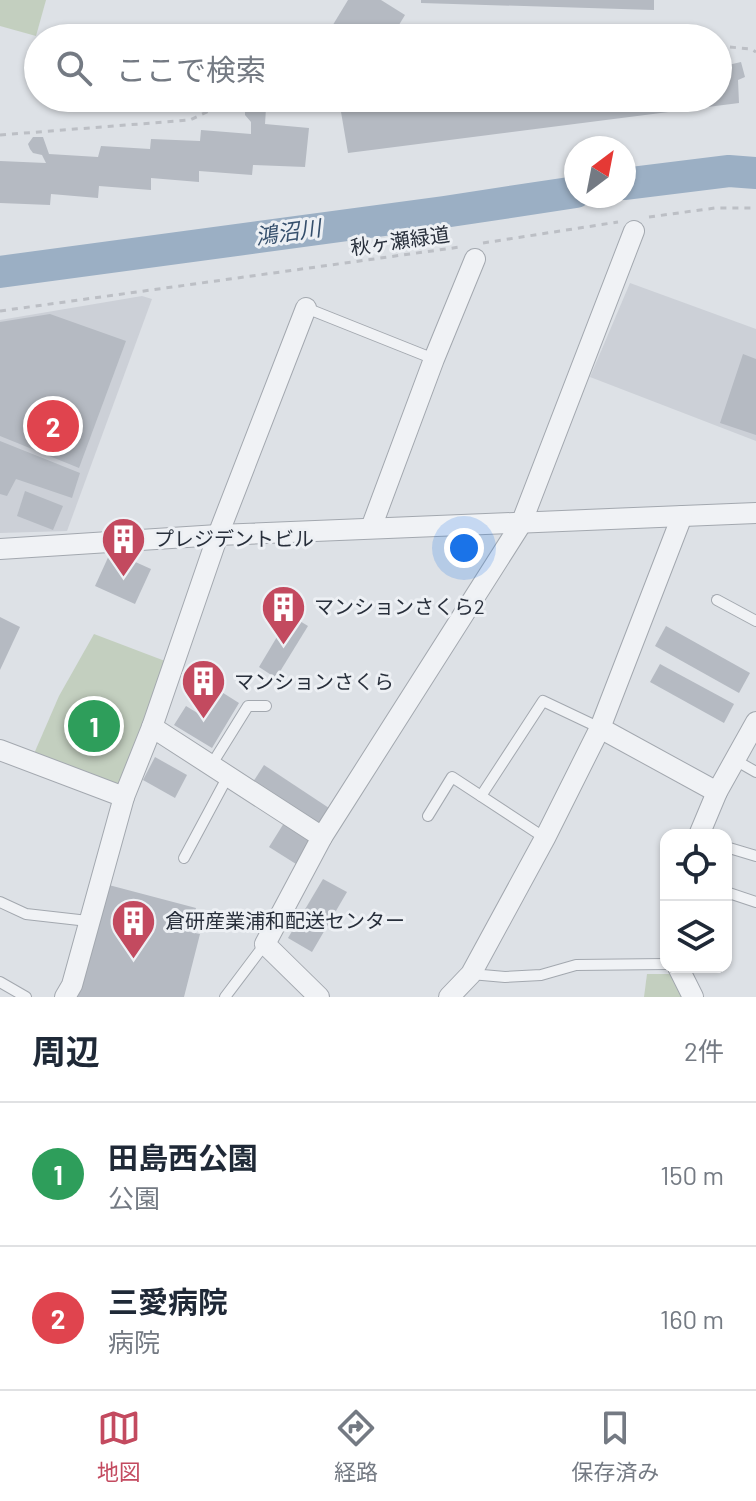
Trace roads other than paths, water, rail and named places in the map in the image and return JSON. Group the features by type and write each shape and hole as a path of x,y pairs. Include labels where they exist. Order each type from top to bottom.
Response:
{"street":[{"path":"319,997 265,944 322,837 521,524 631,224"},
{"path":"371,528 474,249"},
{"path":"65,997 72,985 124,797 152,727 218,535 306,308"},
{"path":"0,549 218,535 756,513"},
{"path":"449,997 471,974 600,728 682,516"},
{"path":"702,829 717,792 756,722"},
{"path":"152,727 322,837"},
{"path":"600,728 717,792"},
{"path":"0,750 124,797"},
{"path":"681,973 693,997"}],"lane":[{"path":"306,308 434,359"},
{"path":"717,600 756,621"},
{"path":"481,796 543,701 600,728"},
{"path":"184,858 248,706 266,706"},
{"path":"735,760 756,772"},
{"path":"428,816 452,777 545,838"},
{"path":"732,849 756,856"},
{"path":"732,894 756,902"},
{"path":"0,902 26,914 88,921"},
{"path":"225,997 265,944"},
{"path":"471,974 529,975 576,965 660,964"},
{"path":"0,982 26,997"}],"waterway":[{"name":"鴻沼川","path":"636,183 729,171 756,173"},
{"name":"鴻沼川","path":"0,272 564,194"}],"place":[{"name":"三愛病院","path":"53,426"},
{"name":"プレジデントビル","path":"123,578"},
{"name":"マンションさくら2","path":"283,646"},
{"name":"マンションさくら","path":"203,721"},
{"name":"田島西公園","path":"94,726"},
{"name":"倉研産業浦和配送センター","path":"134,960"}]}
